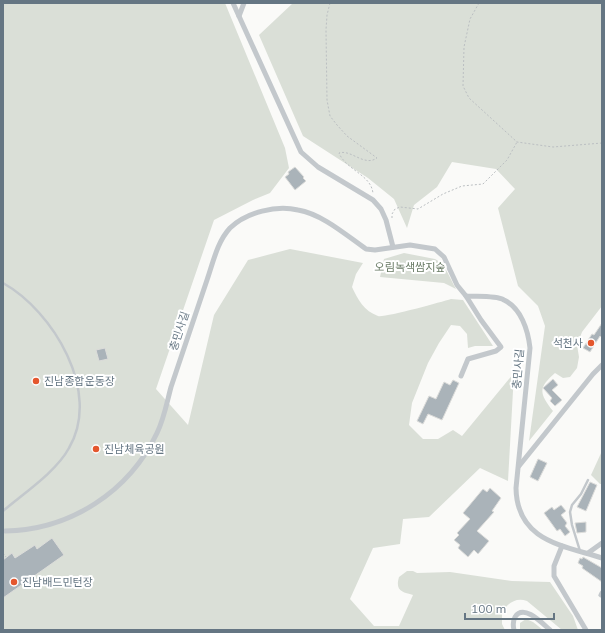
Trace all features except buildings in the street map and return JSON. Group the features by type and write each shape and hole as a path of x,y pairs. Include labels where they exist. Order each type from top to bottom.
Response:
{"street":[{"path":"233,3 301,152 318,167 373,200 381,210 386,220 393,247"},
{"path":"239,16 244,3"},
{"name":"충민사길","path":"4,532 24,531 48,526 73,516 111,494 128,476 144,456 158,432 192,324 220,244 230,228 244,218 262,211 279,208 298,210 316,216 366,249 375,250 410,244 435,249 444,257 457,285 466,296 503,299 516,309 528,336 530,348 518,466 516,496 518,508 527,524 537,533 550,541 602,558"},
{"path":"461,376 468,360 496,351 501,347 481,320 466,296"},
{"path":"518,466 602,365"},
{"path":"588,554 602,543"},
{"path":"562,546 554,566 554,576 586,630"},
{"path":"514,630 513,624 515,618 524,612 530,614 550,630"}],"lane":[{"path":"3,283 34,306 57,336 66,352 71,366 79,393 80,404 78,423 74,437 65,454 56,466 3,511"},
{"path":"580,551 572,525 570,512 572,505 581,494 588,480"}],"path":[{"path":"330,3 327,15 326,30 327,100 330,116 347,136 377,158 374,160 361,159 344,152 339,153 345,162 369,183 373,192 373,200"},
{"path":"479,3 470,19 464,47 464,86 468,98 517,142 553,147 602,143"},
{"path":"392,219 392,214 395,209 400,207 418,209 443,194 462,186 483,184 507,160 517,142"},
{"path":"3,553 6,557"}],"green space":[{"path":"3,3 225,3 285,148 289,168 270,193 214,220 156,389 188,425 214,315 248,260 290,249 363,263 356,274 352,287 365,308 378,316 401,312 451,299 463,300 493,346 475,346 468,348 467,334 460,326 451,325 428,363 412,403 409,425 423,439 438,439 453,430 462,436 514,373 508,481 480,468 429,517 403,519 400,544 373,548 350,599 374,626 399,626 413,595 400,590 398,585 399,577 407,571 417,573 450,572 512,581 550,582 573,616 578,630 562,630 527,601 516,600 507,606 502,612 502,624 505,630 3,630"},
{"path":"293,3 602,3 602,306 582,332 577,345 579,357 577,368 570,377 563,378 555,373 549,378 543,387 542,391 545,400 553,411 529,441 545,326 538,306 518,286 498,208 515,189 496,169 452,162 437,187 414,205 407,228 394,199 368,178 303,136 259,35"},
{"name":"오림녹색쌈지숲","path":"404,253 439,261 445,268 456,289 444,283 380,277 384,259"},
{"path":"602,451 602,484 600,484 591,475"},
{"path":"526,619 533,622 543,630 520,630 520,623"}],"place":[{"name":"석천사","path":"591,343"},
{"name":"진남종합운동장","path":"36,381"},
{"name":"진남체육공원","path":"96,449"},
{"name":"진남배드민턴장","path":"14,582"}]}
